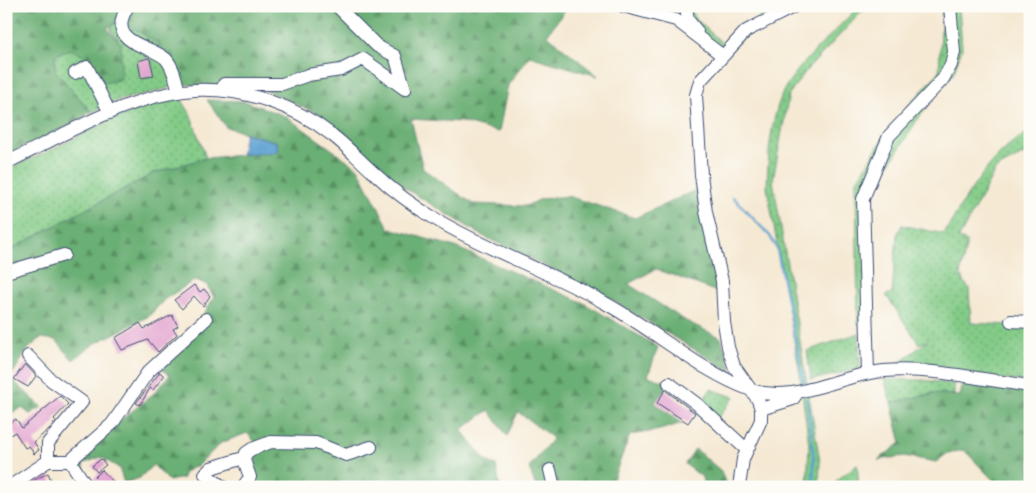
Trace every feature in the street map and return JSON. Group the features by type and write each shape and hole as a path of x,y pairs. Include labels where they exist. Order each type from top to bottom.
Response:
{"street":[{"path":"198,90 205,84 282,84 308,75 340,70 363,59 405,89 395,56 376,46 337,6"},
{"path":"623,6 676,20 724,56"},
{"path":"686,6 688,20 710,46"},
{"path":"739,487 742,459 761,420 762,409 734,366 728,348 724,322 722,281 706,212 701,175 696,95 700,81 746,32 795,6"},
{"path":"868,373 862,200 889,136 943,79 951,65 954,52 950,6"},
{"path":"125,8 121,23 124,34 136,46 165,58 175,74 178,92"},
{"path":"75,73 87,67 110,113"},
{"path":"6,163 137,102 178,92 198,90 241,93 293,109 333,136 393,189 438,220 567,282 608,304 718,373 751,390 778,393 798,392 868,373 908,370 1030,386"},
{"path":"6,272 64,255"},
{"path":"9,487 48,461 70,462 112,424 148,372 206,319"},
{"path":"1011,321 1030,322"},
{"path":"28,356 51,380 82,402 48,443 48,461"},
{"path":"669,383 697,404 747,450"},
{"path":"762,409 793,399 798,392"},
{"path":"243,487 250,477 244,460 246,453 271,442 316,443 346,455 372,447"},
{"path":"223,487 205,474 211,468 240,459 244,460"},
{"path":"70,462 87,487"},
{"path":"550,470 554,487"}],"green space":[{"path":"6,6 568,6 547,35 598,76 529,56 508,85 499,132 461,122 411,119 423,169 473,204 526,206 541,199 568,196 635,218 696,190 717,260 720,293 656,269 628,284 686,321 721,338 732,372 597,291 483,236 400,185 323,116 263,89 176,84 159,44 120,20 107,28 121,44 121,79 105,83 88,59 72,49 55,55 55,70 91,112 50,136 6,154"},
{"path":"678,6 690,6 696,19 722,43 760,18 757,6 765,6 769,20 722,54 681,24"},
{"path":"859,6 867,6 806,71 789,94 773,180 820,462 819,487 807,487 809,445 799,369 767,187 769,151 775,115 788,83 806,60"},
{"path":"942,6 959,6 962,48 953,74 919,117 868,199 872,338 858,323 856,182 891,125 939,72"},
{"path":"120,20 160,45 176,84 166,89 116,101 92,112 54,70 55,55 72,49 85,57 105,83 121,44 110,28"},
{"path":"180,97 190,113 206,158 154,173 6,252 6,169 49,151 135,110"},
{"path":"207,100 244,101 285,116 358,168 389,228 455,247 582,302 658,347 648,376 669,383 655,403 682,423 660,430 630,435 610,487 536,487 529,468 553,438 518,412 507,436 489,410 461,430 486,461 496,465 500,487 240,487 251,474 258,445 247,433 221,443 198,465 184,472 183,478 169,481 153,465 140,478 124,483 119,468 101,457 83,464 86,474 83,478 73,464 108,431 153,394 170,375 156,365 192,334 214,297 206,284 195,280 165,299 149,316 94,344 73,360 56,340 41,338 28,349 10,378 42,407 30,414 22,408 6,415 6,252 154,173 206,158 278,152 277,142 226,127"},
{"path":"1030,131 1030,151 996,169 959,238 967,242 960,275 969,289 971,323 1030,326 1030,383 897,364 928,341 919,344 886,295 892,293 897,235 902,225 944,234 971,190 990,164 1015,141"},
{"path":"859,333 860,369 811,380 807,351"},
{"path":"884,379 924,380 954,384 954,395 933,393 891,403"},
{"path":"963,382 1030,388 1030,487 1000,487 964,450 948,453 936,462 904,456 878,460 901,443 891,403 934,393 960,396"},
{"path":"711,389 734,397 716,421 702,401"},
{"path":"695,449 721,471 727,487 704,487 702,477 685,464"},
{"path":"857,464 859,487 841,487 835,482"}],"water":[{"path":"245,133 277,142 278,152 241,154"}],"building":[{"path":"150,59 154,76 141,78 138,61"},
{"path":"194,285 200,292 204,289 210,296 203,306 194,296 182,309 174,300"},
{"path":"172,315 178,326 173,329 177,334 158,352 148,340 122,350 115,338 140,323 144,329"},
{"path":"25,364 36,376 28,387 14,379"},
{"path":"160,372 164,376 153,390 150,388 140,405 136,403"},
{"path":"665,390 695,413 688,423 657,403"},
{"path":"60,396 68,404 54,419 56,421 48,430 34,442 39,450 34,454 29,446 25,448 15,432 6,438 6,426 16,419 22,428"},
{"path":"101,459 106,465 97,472 92,466"},
{"path":"102,470 118,487 96,487 92,480"},
{"path":"48,473 54,487 24,487 38,478"}],"waterway":[{"path":"733,197 770,236 777,249 804,383"},
{"path":"807,399 814,460 813,487"}]}
